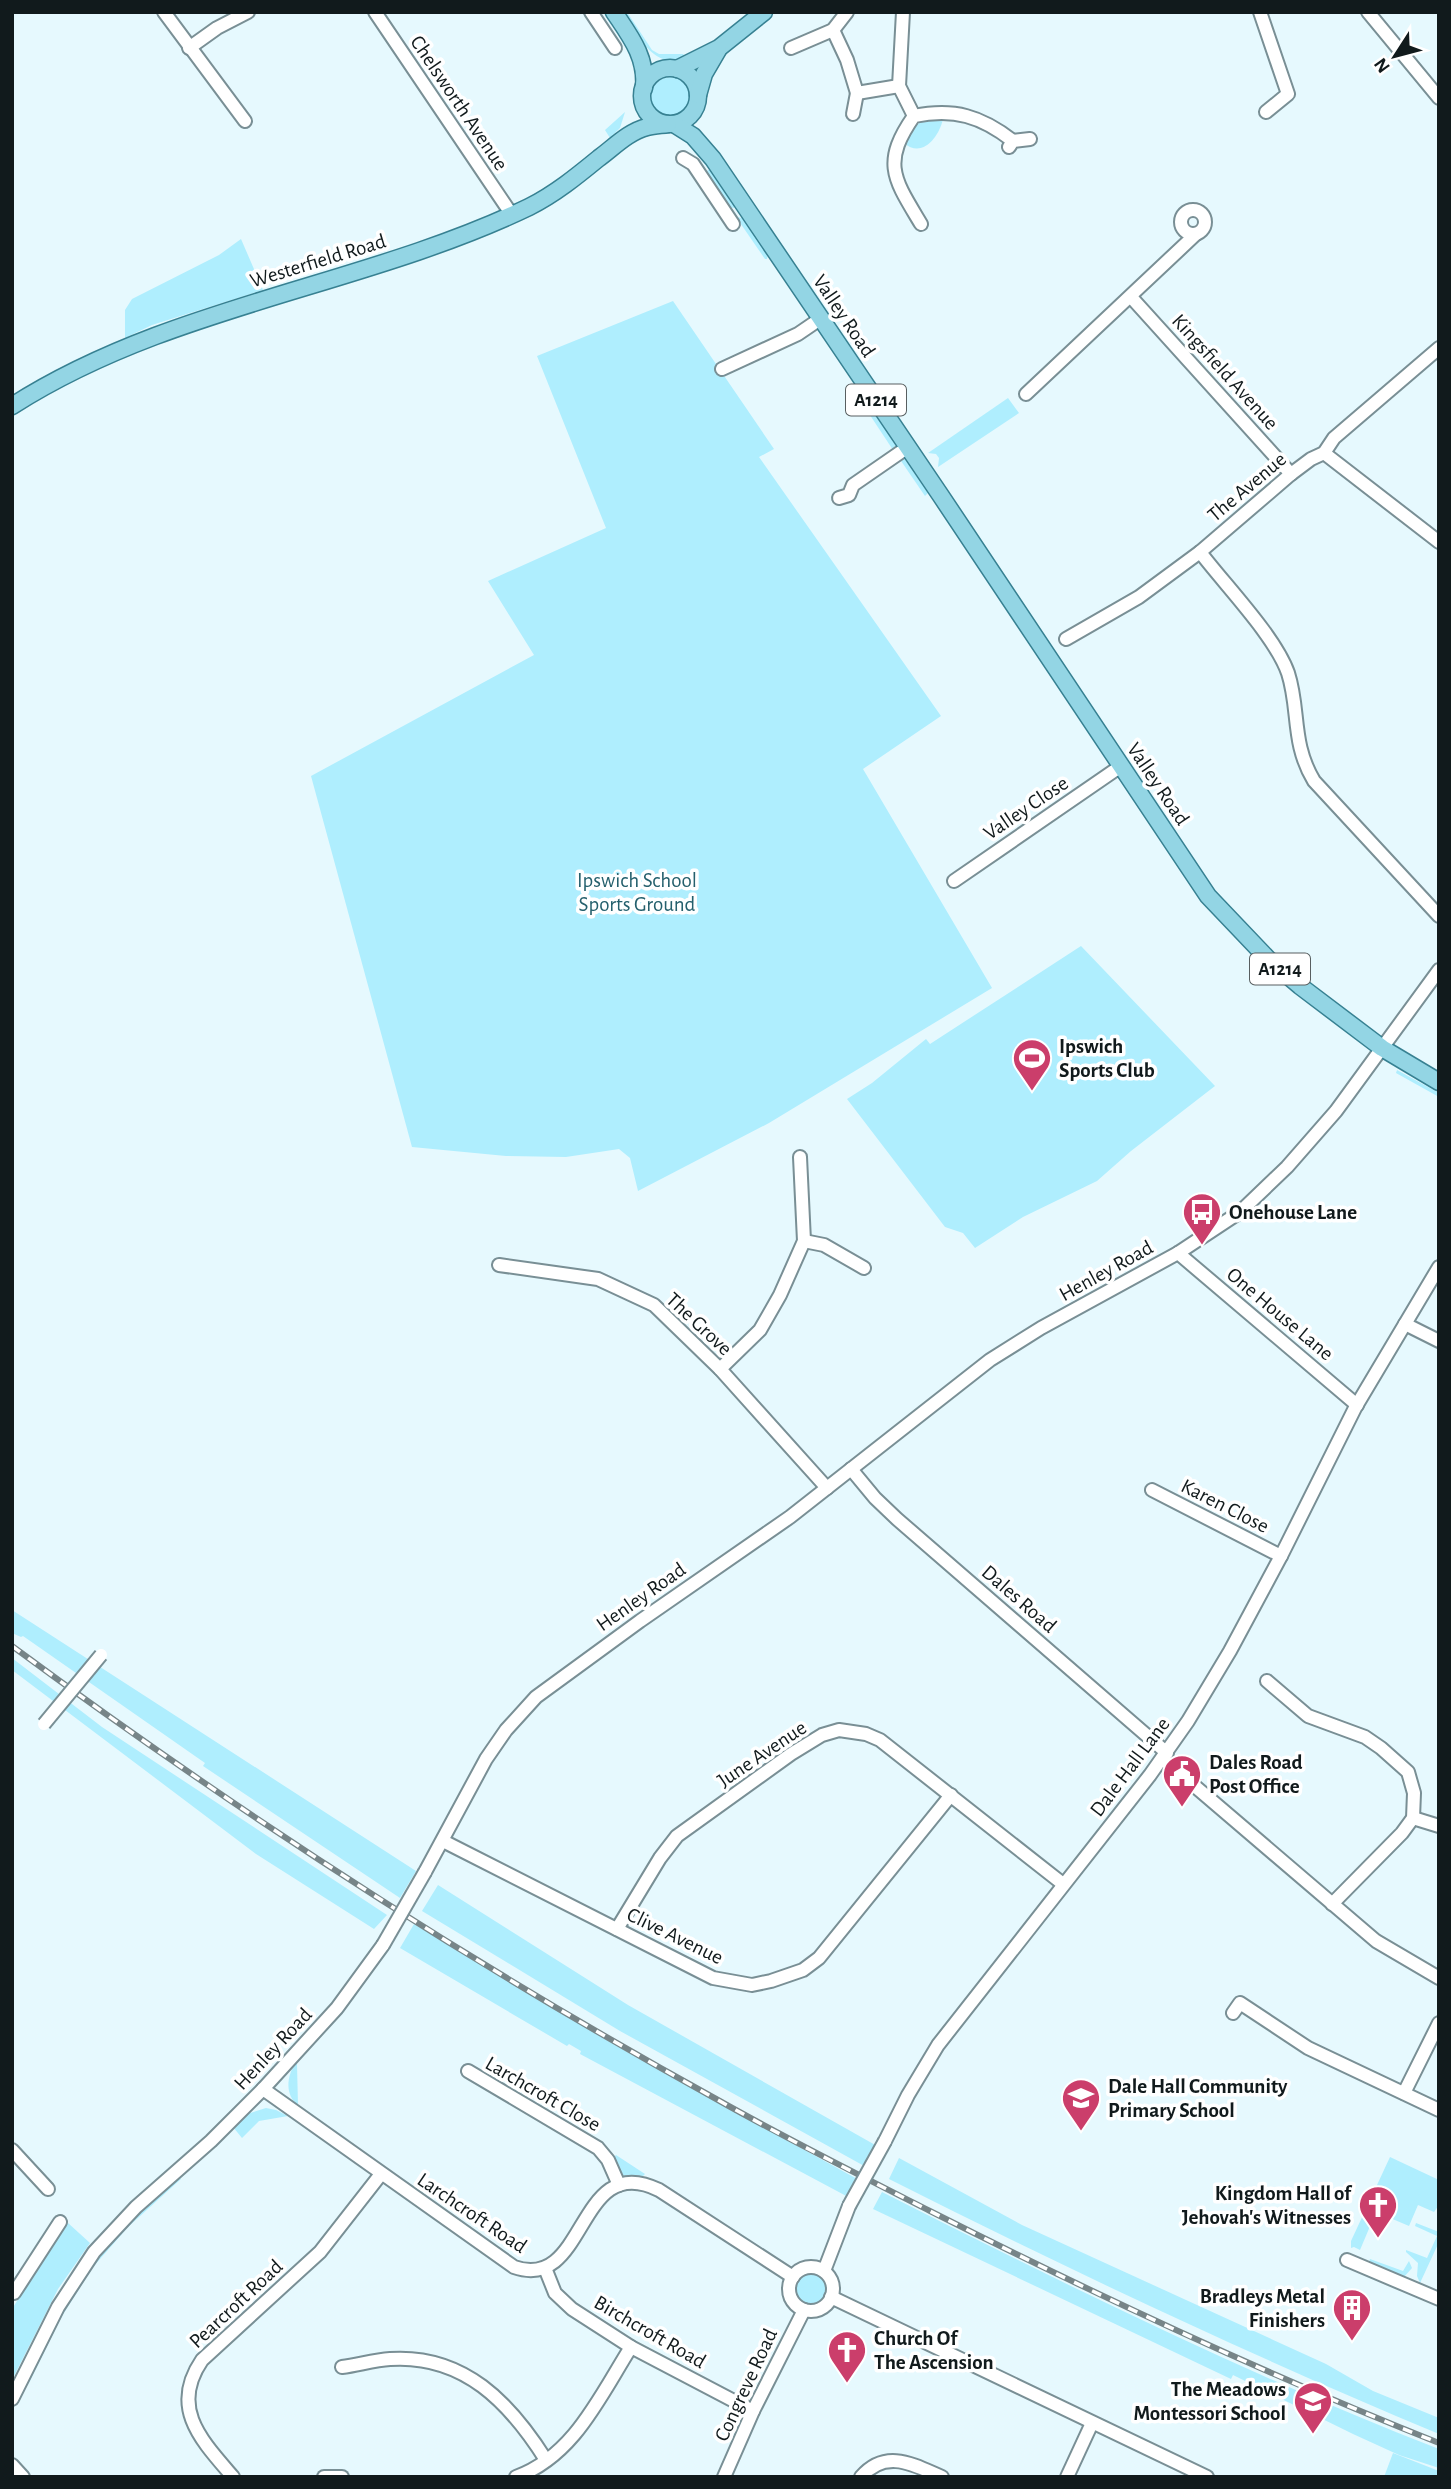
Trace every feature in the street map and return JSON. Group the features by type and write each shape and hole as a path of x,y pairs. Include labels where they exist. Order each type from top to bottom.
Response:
{"main road":[{"path":"643,92 654,73 673,68 719,48 764,12"},
{"path":"617,16 637,48 644,68 643,92 648,112 660,122 671,124 689,117 698,98 704,74 719,48"},
{"path":"637,48 653,62 692,78 698,98"},
{"name":"Westerfield Road","path":"625,137 638,114 643,92"},
{"name":"Valley Road","path":"698,98 701,129 710,155"},
{"name":"Westerfield Road","path":"12,407 74,370 122,349 188,324 398,258 512,215 560,188 625,137 648,127 671,124"},
{"name":"Valley Road","path":"671,124 688,132 710,155 1208,896 1233,925 1300,986 1382,1048 1439,1082"}],"street":[{"path":"164,12 245,121"},
{"path":"189,48 217,28 248,12"},
{"name":"Chelsworth Avenue","path":"375,12 512,215"},
{"path":"591,12 615,48"},
{"path":"791,48 832,30 847,12"},
{"path":"903,12 899,86 914,116"},
{"path":"1260,12 1288,94 1266,112"},
{"path":"1368,12 1439,98"},
{"path":"604,32 617,16"},
{"path":"832,30 847,60 857,93 853,114"},
{"path":"857,93 899,86"},
{"path":"914,116 948,112 968,116 989,125 1011,144 1030,139"},
{"path":"914,116 897,142 894,167 902,193 922,225"},
{"path":"696,169 710,155"},
{"path":"683,158 690,160 731,221 745,207"},
{"path":"1026,394 1196,234"},
{"name":"Kingsfield Avenue","path":"1131,297 1292,474"},
{"path":"722,369 798,334 820,319"},
{"name":"The Avenue","path":"1066,639 1139,597 1200,552 1292,474 1311,459 1324,453 1334,438 1439,348"},
{"path":"848,499 853,485 908,447"},
{"path":"1324,453 1439,542"},
{"path":"1200,552 1271,642 1282,660 1289,676 1298,740 1304,762 1314,781 1439,916"},
{"name":"Valley Close","path":"954,881 1121,766"},
{"name":"Henley Road","path":"12,2399 58,2306 94,2252 136,2207 211,2141 337,2008 383,1945 497,1742 536,1697 556,1680 789,1517 989,1360 1224,1224 1269,1186 1336,1111 1439,970"},
{"path":"720,1369 760,1330 780,1295 804,1241 800,1157"},
{"path":"804,1241 824,1245 864,1268"},
{"name":"One House Lane","path":"1178,1253 1357,1405"},
{"name":"The Grove","path":"499,1265 598,1279 654,1305 720,1369 827,1488"},
{"name":"Dale Hall Lane","path":"824,2271 849,2206 938,2045 1165,1756 1230,1651 1357,1405 1439,1267"},
{"path":"1405,1324 1439,1341"},
{"name":"Dales Road","path":"852,1469 875,1498 897,1519 1332,1904 1376,1941 1439,1978"},
{"name":"Karen Close","path":"1152,1490 1281,1556"},
{"path":"44,1724 101,1655"},
{"path":"1267,1681 1308,1716 1364,1737 1397,1760 1408,1772 1414,1793 1412,1818 1402,1833 1332,1904"},
{"name":"June Avenue","path":"617,1930 660,1858 677,1836 791,1754 821,1735 839,1730 880,1740 1063,1884"},
{"name":"Clive Avenue","path":"443,1842 713,1978 752,1984 788,1977 820,1958 951,1795"},
{"path":"1412,1818 1439,1826"},
{"path":"1233,2013 1240,2003 1308,2048 1439,2110"},
{"path":"1404,2093 1439,2023"},
{"name":"Larchcroft Close","path":"468,2071 598,2148 608,2160 620,2185"},
{"name":"Larchcroft Road","path":"263,2088 506,2263 527,2271 556,2263 599,2197 620,2185"},
{"path":"12,2150 48,2189"},
{"name":"Pearcroft Road","path":"233,2477 202,2441 190,2416 189,2390 197,2368 202,2360 320,2252 382,2174"},
{"path":"620,2185 637,2183 659,2190 793,2277"},
{"path":"13,2295 60,2222"},
{"path":"1347,2260 1439,2299"},
{"name":"Birchcroft Road","path":"545,2268 551,2288 561,2301 631,2347 753,2411"},
{"path":"803,2268 824,2271 831,2280 831,2297 823,2307 804,2310 793,2302 790,2296 793,2277 803,2268"},
{"path":"831,2297 1207,2477"},
{"name":"Congreve Road","path":"724,2477 753,2411 804,2310"},
{"path":"516,2477 546,2460 564,2446 580,2428 631,2347"},
{"path":"342,2367 406,2359 438,2365 468,2376 505,2404 527,2430 546,2460"},
{"path":"1068,2477 1092,2423"},
{"path":"861,2477 877,2464 895,2459 942,2477"},
{"path":"12,2465 23,2477"},
{"path":"324,2477 342,2477"}],"green space":[{"path":"623,12 627,12 652,50 659,54 683,54 687,58 675,61 656,55 641,41"},
{"path":"671,77 685,83 691,97 685,111 671,117 657,111 651,97 657,83"},
{"path":"625,112 620,128 610,138 605,130"},
{"path":"927,118 943,119 934,139 917,149 904,143 912,128"},
{"path":"711,170 734,208 729,207 706,172"},
{"path":"736,217 743,218 768,255 767,259 765,259"},
{"path":"241,239 263,290 152,325 125,338 125,310 132,299 219,255"},
{"name":"Ipswich School Sports Ground","path":"673,301 774,449 759,457 941,716 863,769 992,988 769,1123 638,1191 630,1158 619,1149 566,1157 506,1156 412,1147 311,776 534,655 488,581 606,528 537,356"},
{"path":"1008,398 1019,413 938,467 939,458 936,454 928,453"},
{"path":"869,405 896,446 893,450 864,406"},
{"path":"899,458 904,458 928,493 925,496"},
{"name":"Ipswich Sports Club","path":"1081,946 1215,1086 1097,1181 1023,1217 975,1248 963,1233 945,1227 847,1099 872,1083 926,1039 930,1044"},
{"path":"1397,1070 1439,1093 1439,1097 1396,1073"},
{"path":"12,1610 416,1871 400,1898 203,1766 205,1763 23,1636 12,1633"},
{"path":"12,1658 102,1727 387,1915 374,1929 256,1854 12,1670"},
{"path":"438,1885 628,2005 877,2146 866,2167 620,2031 422,1911"},
{"path":"414,1924 629,2053 859,2180 850,2198 580,2054 581,2051 569,2044 567,2046 400,1948"},
{"path":"297,2064 298,2106 288,2085"},
{"path":"266,2108 288,2116 259,2121 242,2138 233,2127 247,2114"},
{"path":"616,2155 645,2174 641,2178 624,2176 612,2159"},
{"path":"1390,2157 1439,2180 1439,2205 1434,2212 1418,2205 1409,2226 1376,2212 1360,2250 1351,2248 1351,2241"},
{"path":"899,2158 1022,2225 1326,2364 1373,2391 1439,2418 1439,2434 1161,2311 889,2179"},
{"path":"179,2177 181,2179 129,2226 94,2266 120,2234"},
{"path":"882,2192 1227,2359 1297,2391 1439,2449 1439,2468 1399,2455 1233,2375 1231,2379 873,2209"},
{"path":"68,2223 90,2243 58,2289 12,2380 12,2309"},
{"path":"1416,2223 1439,2232 1439,2242 1420,2283 1417,2276 1418,2263 1406,2250 1427,2258 1437,2236 1415,2226"},
{"path":"1370,2259 1403,2271 1409,2261 1412,2268 1404,2277 1369,2262"},
{"path":"93,2268 62,2316 28,2385 35,2365 58,2320"},
{"path":"811,2272 823,2277 828,2289 823,2301 811,2306 799,2301 794,2289 799,2277"},
{"path":"1393,2453 1439,2471 1439,2477 1384,2477"}],"railway":[{"path":"12,1646 183,1768 358,1885 536,1995 718,2100 877,2184 1118,2303 1309,2389 1439,2443"}],"place":[{"name":"Ipswich Sports Club","path":"1032,1092"},
{"name":"Onehouse Lane","path":"1202,1246"},
{"name":"Dales Road Post Office","path":"1182,1808"},
{"name":"Dale Hall Community Primary School","path":"1081,2132"},
{"name":"Kingdom Hall of Jehovah's Witnesses","path":"1378,2239"},
{"name":"Bradleys Metal Finishers","path":"1352,2342"},
{"name":"Church Of The Ascension","path":"847,2384"},
{"name":"The Meadows Montessori School","path":"1313,2435"}]}
